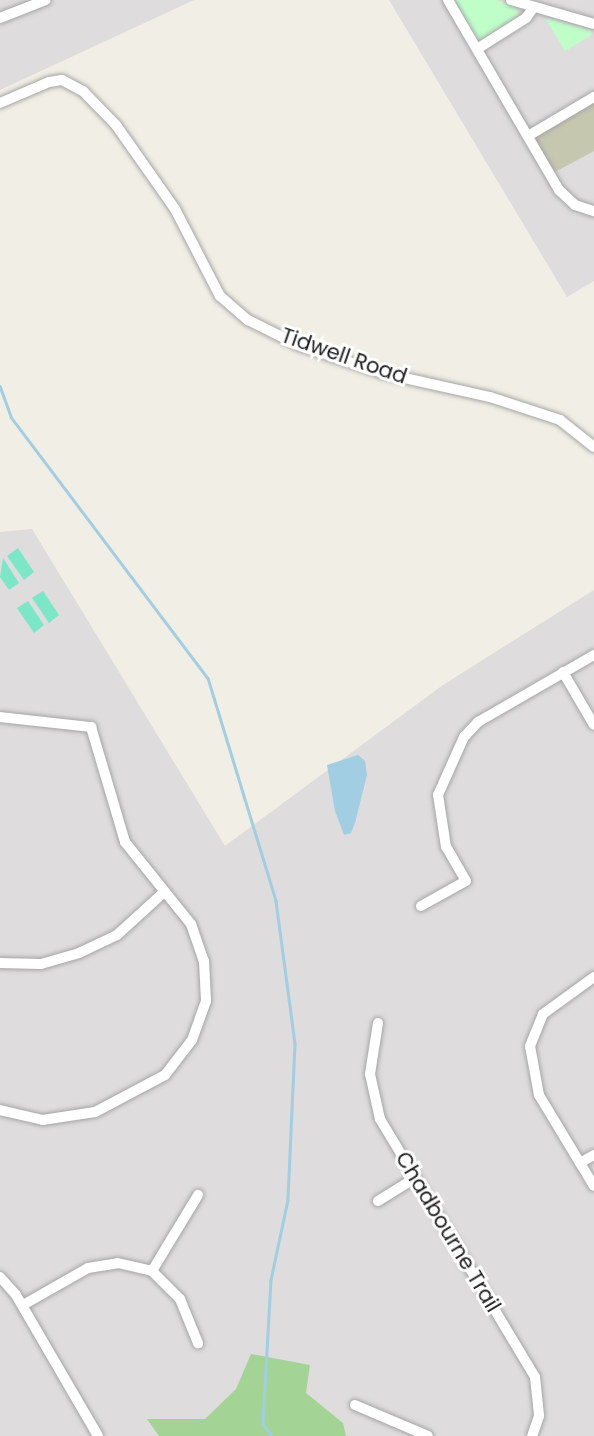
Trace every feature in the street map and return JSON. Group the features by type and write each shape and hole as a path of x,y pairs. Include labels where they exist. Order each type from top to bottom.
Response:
{"street":[{"path":"0,18 46,0"},
{"path":"448,0 562,194 578,207 594,211"},
{"path":"511,0 594,24"},
{"path":"477,49 526,18 534,7"},
{"name":"Tidwell Road","path":"0,103 49,82 62,80 83,91 116,125 175,209 219,296 248,320 298,345 382,373 490,397 560,420 594,447"},
{"path":"527,136 594,97"},
{"path":"421,906 466,881 446,847 438,795 464,737 478,722 594,655"},
{"path":"564,672 594,725"},
{"path":"0,717 91,727 125,842 163,893 191,924 204,961 206,1001 186,1049 165,1075 94,1112 43,1120 0,1110"},
{"path":"0,963 41,964 79,953 117,935 163,893"},
{"path":"594,977 542,1014 530,1046 539,1095 594,1186"},
{"name":"Chadbourne Trail","path":"378,1023 370,1074 380,1119 535,1377 538,1416 532,1436"},
{"path":"580,1163 594,1155"},
{"path":"378,1201 415,1178"},
{"path":"152,1271 198,1195"},
{"path":"23,1305 88,1268 118,1263 152,1271 180,1299 198,1343"},
{"path":"0,1277 23,1305 98,1436"},
{"path":"355,1405 428,1436"}],"shaded area":[{"path":"0,0 194,0 0,90"},
{"path":"389,0 594,0 594,281 567,297"},
{"path":"594,100 594,151 553,173 535,143 537,135"},
{"path":"32,529 225,846 443,685 594,590 594,1436 0,1436 0,532"}],"green space":[{"path":"450,0 496,0 516,6 518,17 482,42 475,41"},
{"path":"545,18 591,30 592,35 565,51"},
{"path":"18,548 34,572 24,580 7,556"},
{"path":"3,558 19,583 9,590 0,577"},
{"path":"43,591 59,615 49,623 32,598"},
{"path":"28,601 44,625 34,633 17,608"},
{"path":"251,1354 310,1365 306,1393 343,1423 346,1436 159,1436 147,1419 205,1419 236,1389"}],"water":[{"path":"358,755 365,761 367,775 355,823 351,833 344,835 335,811 327,765"}],"waterway":[{"path":"0,386 11,417 208,678 276,901 295,1044 288,1200 271,1280 263,1424 272,1436"}]}
